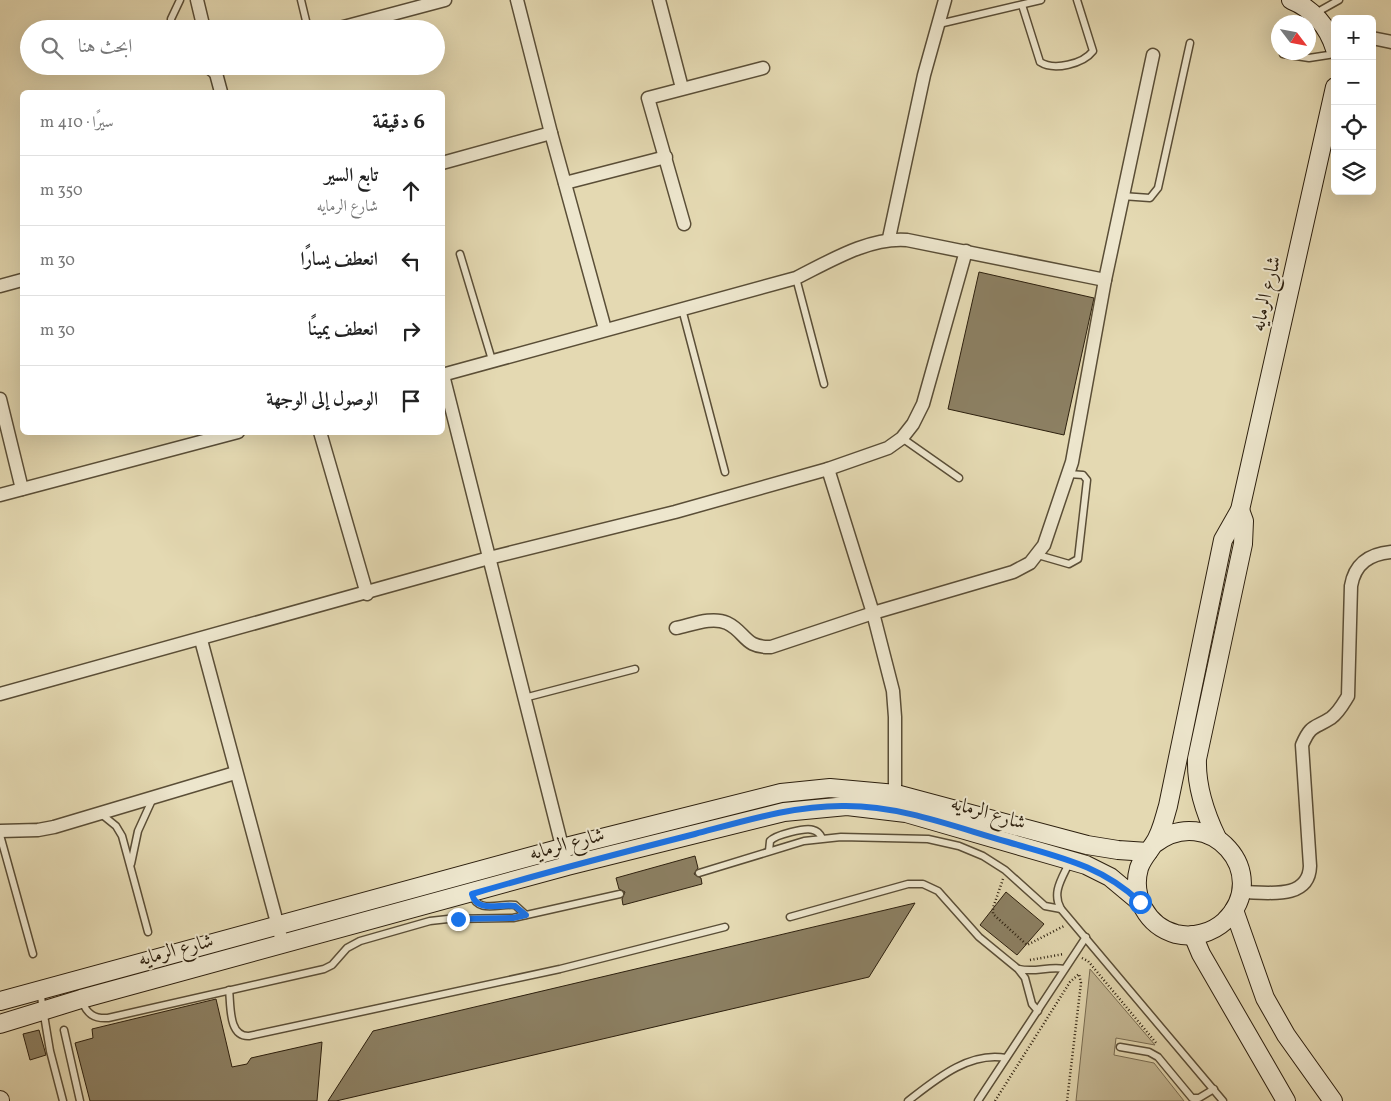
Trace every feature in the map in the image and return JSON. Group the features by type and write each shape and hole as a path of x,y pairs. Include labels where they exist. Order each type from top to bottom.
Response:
{"street":[{"path":"197,0 202,20"},
{"path":"370,20 445,0"},
{"path":"517,0 605,329"},
{"path":"659,0 682,88"},
{"path":"889,238 924,75 946,0"},
{"path":"1291,0 1314,14 1331,31"},
{"path":"1376,39 1391,42"},
{"path":"676,628 718,621 727,623 750,643 760,647 771,647 873,613 1013,572 1038,555 1047,538 1068,474 1078,435 1104,280 1153,55"},
{"path":"684,224 648,98 763,68"},
{"path":"217,75 221,90"},
{"name":"شارع الرمايه","path":"0,1001 277,924 562,848 780,793 830,788 1087,845 1118,850 1151,848 1164,820 1174,781 1223,540 1240,510 1331,105"},
{"path":"445,162 551,132"},
{"path":"565,184 666,157"},
{"path":"445,374 796,278 845,254 889,238 966,251 1104,280"},
{"path":"0,694 122,659 201,640 367,594 489,558 675,512 828,469 888,448 902,438 913,424 923,404 966,251"},
{"path":"0,286 20,281"},
{"path":"445,383 567,866"},
{"path":"0,399 22,489"},
{"path":"0,495 227,435"},
{"path":"321,435 367,594"},
{"path":"828,469 873,613 893,691 895,717 894,802"},
{"name":"شارع الرمايه","path":"1217,838 1200,792 1197,759 1243,544 1244,521 1240,510"},
{"path":"1241,892 1292,891 1302,886 1309,877 1310,866 1302,745 1307,733 1316,724 1330,719 1341,709 1348,696 1351,586 1355,572 1370,557 1391,552"},
{"path":"201,640 235,773 283,944"},
{"path":"0,831 38,830 235,773"},
{"name":"شارع الرمايه","path":"0,1024 81,999 472,894 567,866 800,809 894,802 1070,860 1110,877 1140,902"},
{"path":"1189,830 1217,838 1235,857 1241,874 1241,892 1234,910 1216,928 1193,935 1176,934 1161,927 1149,916 1140,902 1138,876 1151,848 1170,834 1189,830"},
{"path":"1234,910 1244,944 1266,998 1286,1034 1333,1101"},
{"path":"1193,935 1201,954 1286,1101"}],"lane":[{"path":"171,20 180,0"},
{"path":"301,0 306,20"},
{"path":"939,24 1041,0"},
{"path":"1022,4 1040,62 1046,66 1055,67 1088,58 1094,51 1076,0"},
{"path":"1314,14 1339,0"},
{"path":"1122,196 1150,198 1158,188 1190,43"},
{"path":"1316,57 1331,55"},
{"path":"460,254 492,360"},
{"path":"796,278 824,384"},
{"path":"682,308 725,472"},
{"path":"902,438 958,478"},
{"path":"1038,555 1069,564 1078,559 1087,480 1083,475 1068,474"},
{"path":"524,698 635,669"},
{"path":"130,867 138,831 154,797"},
{"path":"99,813 109,818 122,836 148,932"},
{"path":"769,851 770,840 775,836 810,829 817,832 822,838"},
{"path":"0,835 33,954"},
{"path":"700,873 743,861 769,851 822,838 913,838 944,842 971,851 1006,870 1045,906 1061,909"},
{"path":"1070,860 1056,892 1056,901 1061,909 1223,1101"},
{"path":"790,917 908,884 923,884 941,894 979,936 1018,969 1025,978 1032,1004 1038,1011"},
{"path":"472,894 476,902 482,906 515,906 526,915"},
{"path":"81,999 88,1013 104,1018 324,969 332,965 347,948 360,941 430,921 526,915 620,894"},
{"path":"229,990 235,1030 241,1035 249,1036 560,969 725,928"},
{"path":"978,1101 1086,937"},
{"path":"1018,969 1031,971 1054,968 1064,970"},
{"path":"40,990 50,1051 63,1101"},
{"path":"64,1030 80,1101"},
{"path":"1120,1047 1149,1052 1158,1057 1194,1099 1214,1089"},
{"path":"908,1101 938,1078 960,1066 985,1057 1006,1058"}],"path":[{"path":"1006,870 993,908 993,914 1027,945 1073,922"},
{"path":"1024,960 1044,956 1058,956 1068,952 1088,961 1163,1052"},
{"path":"994,1101 1070,982 1080,974 1081,983 1067,1101"}],"shaded area":[{"path":"1090,969 1155,1045 1116,1038 1114,1055 1154,1063 1184,1101 1076,1101"}],"building":[{"path":"979,272 1094,298 1064,435 948,409"},
{"path":"695,856 698,868 694,874 701,878 702,884 623,905 622,899 625,892 619,889 616,878"},
{"path":"1006,892 1044,924 1017,955 980,925"},
{"path":"915,903 869,977 336,1101 328,1101 373,1031"},
{"path":"216,999 232,1067 247,1064 251,1058 322,1042 317,1101 90,1101 75,1043 93,1038 92,1029"},
{"path":"39,1030 46,1055 30,1060 23,1034"}],"route":[{"path":"458,919 513,918 526,915 522,909 512,905 485,907 479,905 472,894 567,866 784,812 831,806 862,806 906,813 1070,860 1098,870 1110,877 1140,902"}]}
